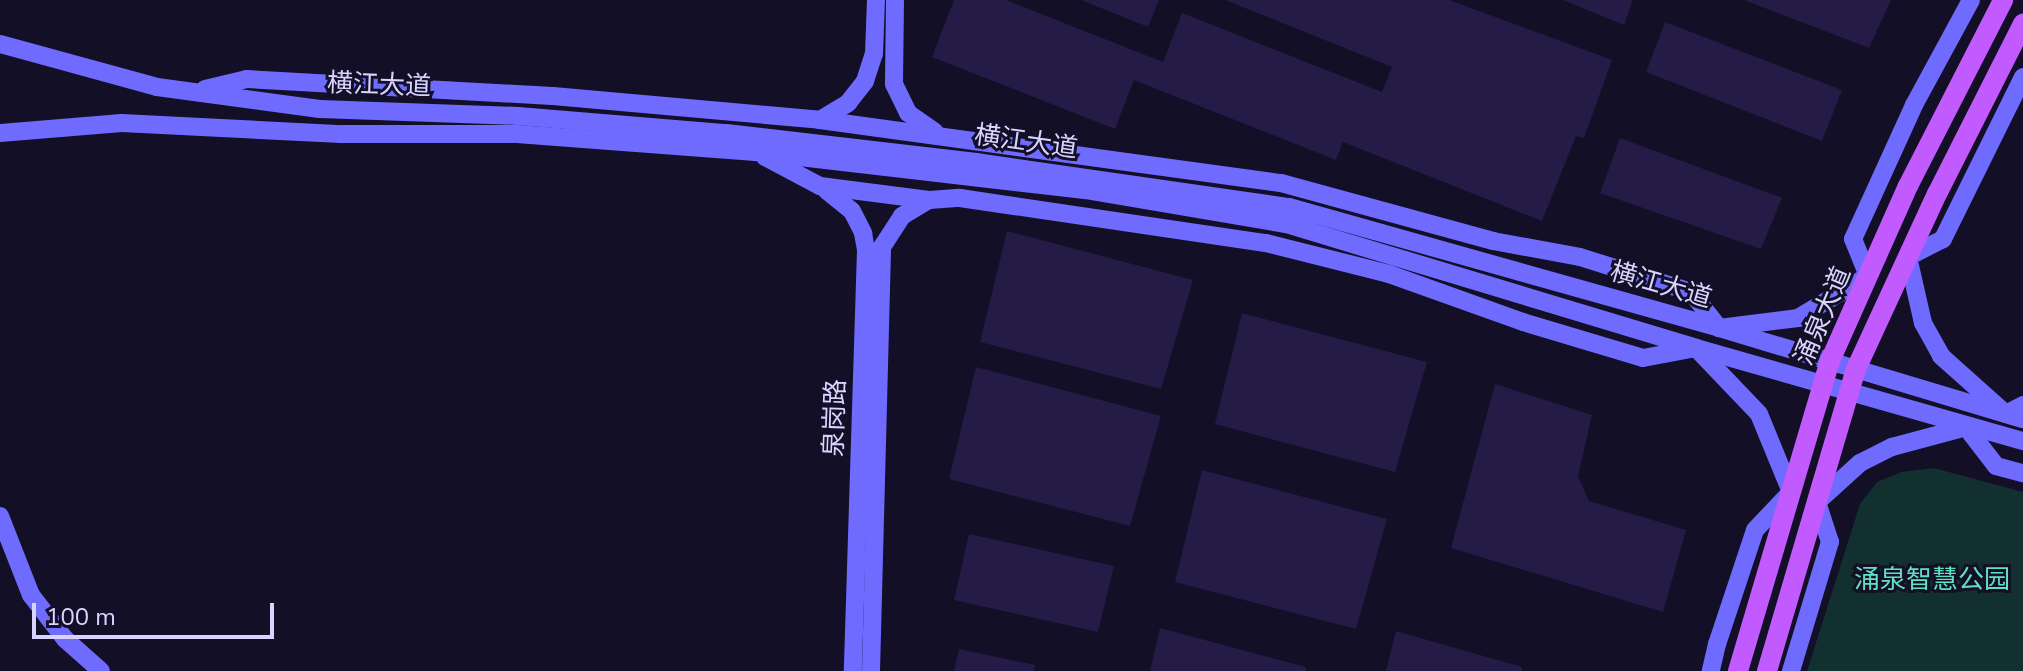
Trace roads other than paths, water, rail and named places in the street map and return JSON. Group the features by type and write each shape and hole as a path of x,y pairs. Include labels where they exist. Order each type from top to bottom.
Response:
{"main road":[{"name":"涌泉大道","path":"1738,671 1830,361 1908,186 2003,0"},
{"name":"涌泉大道","path":"1767,671 1856,369 2023,24"}],"street":[{"path":"876,0 883,55 899,99 921,125 940,135"},
{"path":"820,120 836,112 858,93 883,55 895,0"},
{"path":"194,92 247,79 553,96 820,120 1281,183 1493,241 1580,257 1691,292 1719,328 1798,318 1868,276 1853,239 1914,105 1971,0"},
{"name":"横江大道","path":"0,44 157,87 320,109 518,116 775,139 979,170 1289,207 1719,328 2014,416"},
{"path":"2023,77 1943,239 1908,257 1923,323 1930,339 1953,370 2014,416 2023,405"},
{"path":"775,139 776,117"},
{"name":"横江大道","path":"0,133 122,123 342,134 517,134 979,170 1286,224 1696,348 2023,441"},
{"path":"978,140 980,201"},
{"path":"755,152 820,186 929,200 980,201 1266,243 1389,274 1523,322 1643,358 1696,348 1759,414 1791,492 1755,530 1711,671"},
{"name":"泉岗路","path":"820,186 852,211 874,250 871,671"},
{"name":"泉岗路","path":"853,671 874,250 902,216 929,200"},
{"path":"1791,671 1830,542 1817,502 1876,453 1966,427 1996,466 2023,473"},
{"path":"0,516 31,595 65,639 101,671"}],"park label":[{"name":"涌泉智慧公园","path":"1932,580"}]}
